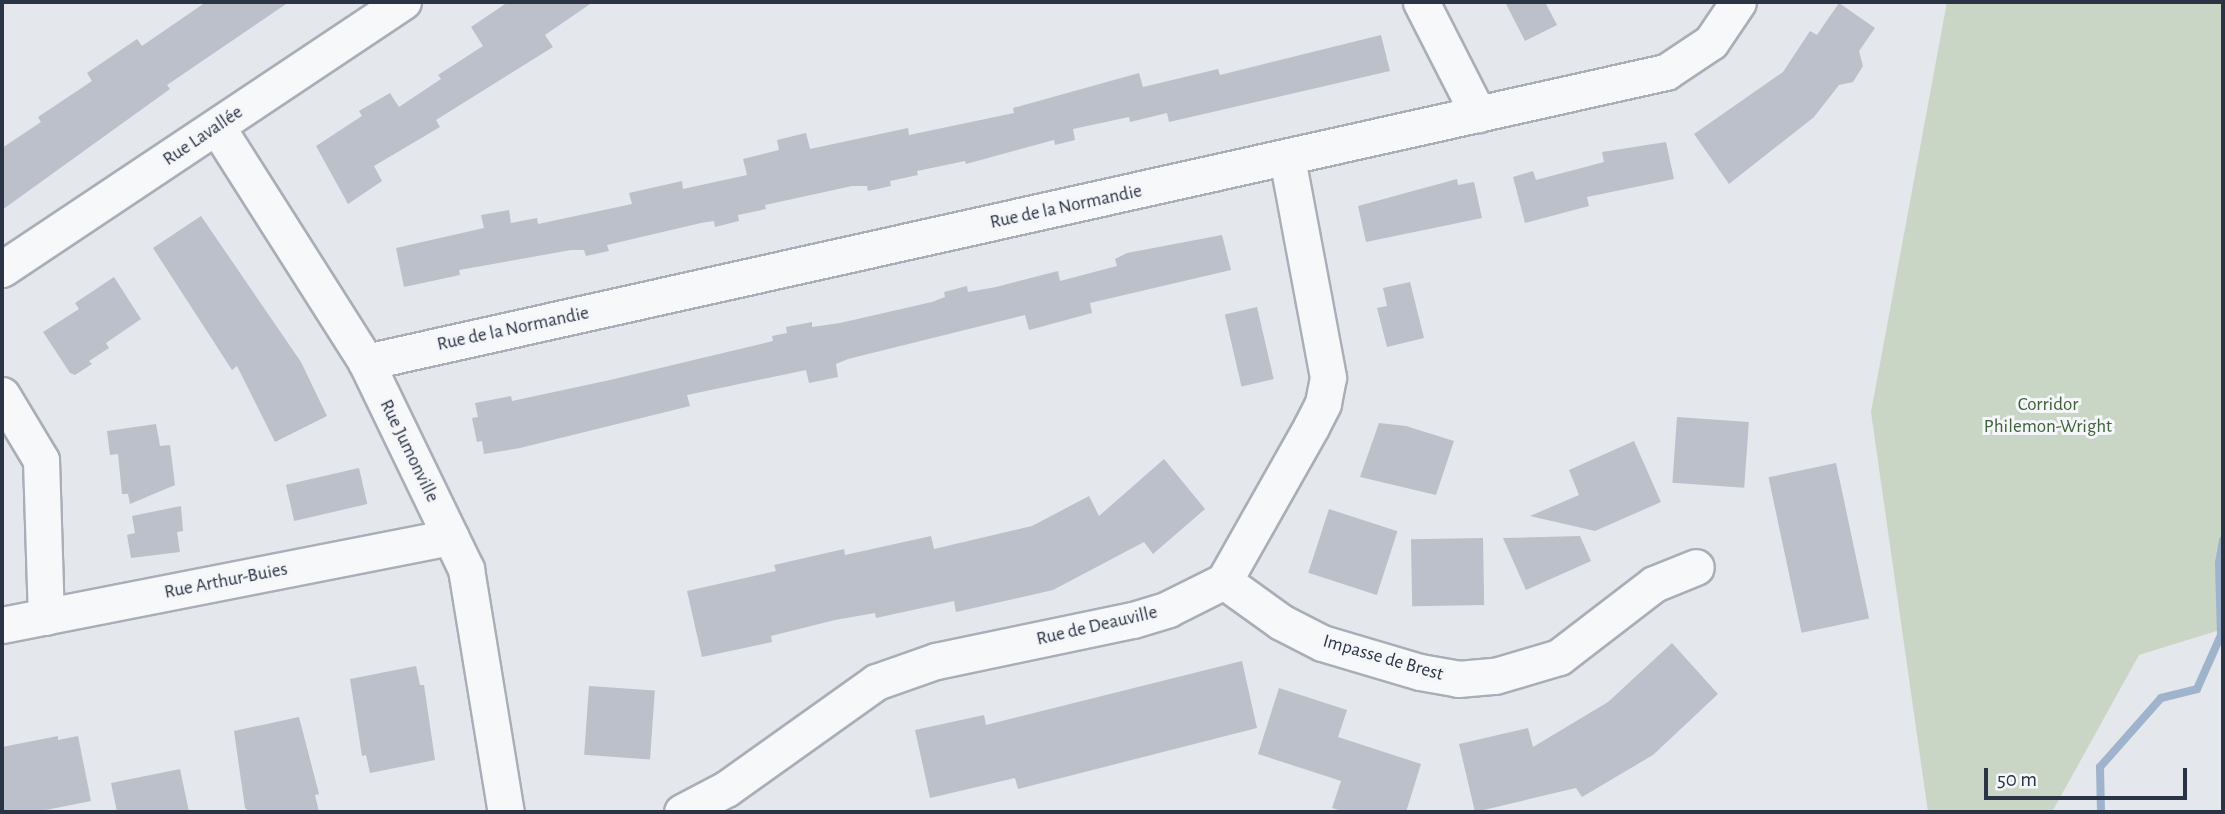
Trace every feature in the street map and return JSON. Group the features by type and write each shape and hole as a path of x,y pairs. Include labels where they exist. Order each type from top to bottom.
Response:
{"street":[{"name":"Rue Lavallée","path":"2,268 403,2"},
{"path":"1421,2 1478,114"},
{"name":"Rue de la Normandie","path":"366,362 1666,72 1711,42 1738,2"},
{"name":"Rue Jumonville","path":"217,127 366,362 466,569 506,812"},
{"path":"1224,581 1311,427 1323,402 1328,377 1287,158"},
{"path":"2,395 41,460 46,617"},
{"name":"Rue Arthur-Buies","path":"2,625 450,537"},
{"name":"Impasse de Brest","path":"1224,581 1281,622 1322,643 1420,672 1458,679 1496,676 1559,657 1654,584 1696,567"},
{"name":"Rue de Deauville","path":"682,812 726,789 876,682 936,661 1145,616 1224,581"}],"green space":[{"name":"Corridor Philemon-Wright","path":"1947,2 2223,2 2223,629 2139,655 2052,812 1928,812 1871,412"}],"building":[{"path":"206,2 289,2 167,85 170,89 2,210 2,148 41,122 38,117 92,81 87,73 137,39 142,46"},
{"path":"508,2 593,2 545,35 553,47 436,120 440,127 374,166 382,181 348,204 316,146 362,116 359,111 390,93 399,107 441,79 438,75 483,46 471,27"},
{"path":"1505,2 1545,2 1557,25 1525,41"},
{"path":"1839,3 1875,28 1859,51 1863,66 1853,82 1839,85 1814,117 1729,184 1694,134 1783,72 1810,31 1817,35"},
{"path":"1381,35 1390,71 1169,122 1167,113 1130,122 1129,117 1073,129 1075,140 1055,145 1054,140 966,164 965,161 917,171 918,175 890,181 891,186 868,191 867,186 852,186 765,205 766,209 738,215 739,221 715,227 714,221 701,223 607,245 609,251 586,256 584,250 571,250 459,270 460,275 404,287 396,248 484,228 481,215 509,210 511,223 537,218 538,224 632,204 629,193 682,181 683,189 747,175 743,159 779,150 777,140 806,133 810,149 908,128 909,135 1014,113 1013,108 1139,73 1143,87 1218,69 1220,75"},
{"path":"1666,142 1674,179 1587,197 1589,206 1525,223 1513,177 1533,171 1536,180 1604,162 1602,152"},
{"path":"1457,179 1458,185 1474,182 1482,218 1366,242 1358,206"},
{"path":"201,216 301,362 327,416 275,442 237,366 232,370 153,248"},
{"path":"1222,235 1231,270 1090,303 1092,313 1029,330 1025,315 848,359 836,364 838,377 809,383 806,370 687,395 690,406 520,448 484,454 482,441 477,442 472,418 478,417 475,403 511,396 512,401 610,380 773,341 772,336 787,333 786,327 812,322 812,327 840,323 932,302 945,297 944,292 967,286 968,292 1058,271 1060,281 1117,266 1115,259 1127,253"},
{"path":"114,277 141,319 106,343 109,348 89,361 92,364 75,375 70,373 43,332 79,309 75,303"},
{"path":"1410,282 1424,338 1387,347 1377,308 1387,306 1383,288"},
{"path":"1257,307 1274,379 1241,387 1225,314"},
{"path":"1677,417 1749,422 1744,488 1672,483"},
{"path":"1379,423 1406,426 1454,441 1436,495 1360,477"},
{"path":"156,424 160,446 170,445 175,485 130,504 128,494 122,494 118,454 110,455 107,431"},
{"path":"1634,441 1661,502 1595,531 1530,516 1579,495 1569,470"},
{"path":"1164,459 1205,509 1153,554 1144,542 1053,590 956,612 954,601 876,618 875,613 835,620 771,636 772,642 702,657 687,591 776,571 774,565 844,549 845,555 931,536 934,549 1032,526 1089,496 1099,516"},
{"path":"1836,463 1869,619 1802,633 1769,477"},
{"path":"359,468 367,504 294,521 286,485"},
{"path":"181,506 183,531 177,532 180,552 131,558 127,535 135,533 132,516"},
{"path":"1329,509 1397,531 1377,595 1308,573"},
{"path":"1580,536 1591,561 1526,590 1503,538"},
{"path":"1483,538 1484,605 1412,606 1411,539"},
{"path":"1672,643 1718,694 1653,755 1582,797 1576,788 1475,812 1459,744 1528,728 1533,747 1608,702"},
{"path":"1242,661 1257,728 1018,789 1015,778 930,798 915,730 984,715 986,725"},
{"path":"416,666 420,685 424,685 435,760 370,773 366,755 362,756 350,679"},
{"path":"589,686 655,691 650,759 584,755"},
{"path":"1279,688 1347,710 1338,737 1421,764 1406,812 1345,812 1332,808 1341,781 1258,754"},
{"path":"299,717 319,794 315,795 319,812 250,812 245,808 234,731"},
{"path":"58,736 58,740 78,736 91,801 36,812 2,812 2,747"},
{"path":"180,769 189,812 117,812 111,783"}],"waterway":[{"path":"2101,812 2100,767 2161,698 2197,689 2221,635 2219,563 2223,540"}]}
